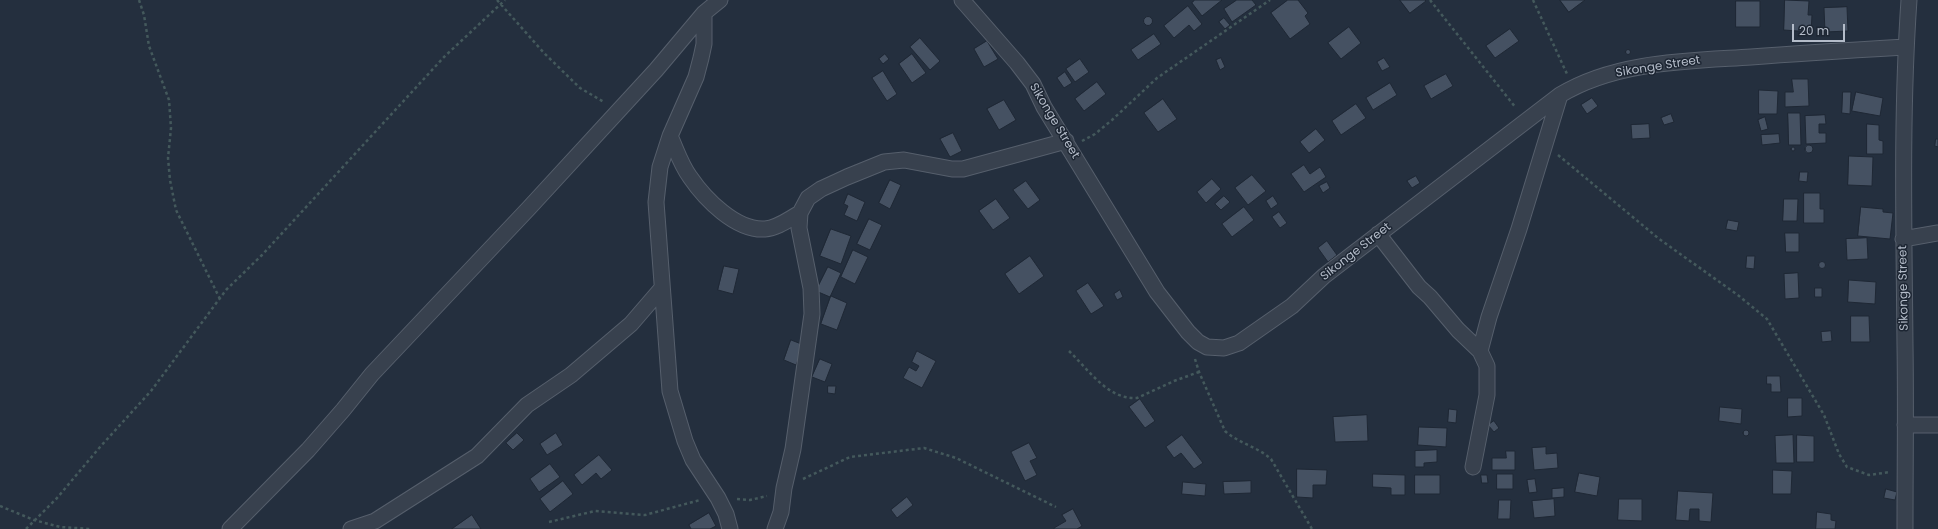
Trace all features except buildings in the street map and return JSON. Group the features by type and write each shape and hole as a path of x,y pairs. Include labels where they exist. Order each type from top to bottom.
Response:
{"street":[{"path":"230,529 308,450 372,374 529,208 704,14 720,0"},
{"name":"Sikonge Street","path":"962,0 1017,63 1033,84 1044,107 1157,292 1188,332 1198,342 1207,346 1224,348 1239,343 1292,306 1324,276 1526,121 1566,92 1591,80 1630,69 1697,60 1906,47"},
{"name":"Sikonge Street","path":"1905,529 1903,239 1906,47 1909,0"},
{"path":"704,14 704,44 702,58 696,77 670,136 660,166 656,202 670,391 685,441 693,460 718,498 726,514 730,529"},
{"path":"1480,351 1489,317 1517,236 1545,144 1566,92"},
{"path":"670,136 689,177 709,199 732,220 748,228 765,229 778,226 800,213"},
{"path":"775,529 781,512 784,488 793,449 812,314 811,288 799,228 800,213 808,198 821,189 847,176 884,162 904,160 952,169 963,169 1068,144"},
{"path":"1903,239 1938,233"},
{"path":"1378,234 1420,287 1458,330 1480,351 1487,366 1486,395 1473,467"},
{"path":"351,529 375,521 477,456 527,405 571,375 631,324 662,288"},
{"path":"1905,425 1938,424"}],"path":[{"path":"139,0 144,15 149,46 169,100 171,128 168,158 170,180 176,210 221,300"},
{"path":"498,0 544,53 580,88 618,110"},
{"path":"26,529 57,498 100,447 151,391 237,279 262,255 444,57 505,0"},
{"path":"1068,144 1095,134 1157,78 1270,0"},
{"path":"1430,0 1526,121"},
{"path":"1533,0 1566,92"},
{"path":"1545,144 1581,172 1658,238 1739,296 1767,319 1824,415 1839,454 1847,467 1869,474 1905,470"},
{"path":"1188,332 1199,372 1225,430 1230,435 1265,454 1271,459 1312,529"},
{"path":"1069,351 1104,386 1116,395 1132,398 1137,398 1174,381 1199,372"},
{"path":"549,522 595,511 645,515 691,501 718,498 750,500 768,495 784,488 850,456 924,448 956,458 1056,507"},
{"path":"0,506 34,520 60,527 91,529"}]}
